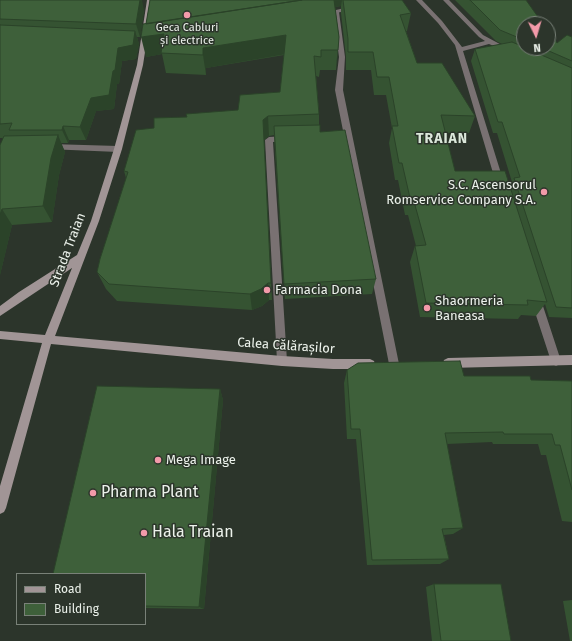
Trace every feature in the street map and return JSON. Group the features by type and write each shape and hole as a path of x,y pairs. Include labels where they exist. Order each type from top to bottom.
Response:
{"street":[{"name":"Strada Traian","path":"0,508 44,350 107,188 135,89 145,40 150,0"},
{"path":"419,0 456,40 504,194"},
{"path":"446,0 482,36 490,42 516,54"},
{"path":"315,15 359,7"},
{"name":"Calea Călărașilor","path":"0,335 282,361 333,364 390,364 343,137 339,90 342,57 336,12"},
{"path":"460,50 490,42"},
{"path":"282,361 270,140 292,139"},
{"path":"44,147 118,149"},
{"path":"0,312 22,295 81,257"},
{"path":"534,293 556,360"},
{"path":"440,363 572,360"}],"building":[{"path":"0,0 140,0 136,24 0,19"},
{"path":"150,0 302,0 146,24"},
{"path":"302,0 334,0 339,37 338,50 321,50 321,57 314,56 319,114 268,116 263,120 271,283 268,283 261,289 250,294 109,284 97,272 128,172 124,171 136,130 154,128 154,118 187,117 186,114 238,110 240,95 280,92 286,35 203,48 203,55 161,53 164,34 141,37 143,24"},
{"path":"343,0 402,0 411,13 400,15 417,63 442,63 475,116 441,115 455,171 505,171 547,302 527,300 528,305 426,303 415,246 426,245 413,198 410,198 402,163 399,163 392,126 398,126 389,77 377,77 373,52 348,52 348,39"},
{"path":"470,0 526,0 537,16 516,16 516,37 500,30"},
{"path":"0,25 135,31 133,45 118,48 109,95 91,98 80,127 63,126 62,130 9,130 12,123 0,124"},
{"path":"567,35 572,37 572,61 556,54 556,42 557,43"},
{"path":"512,42 516,44 516,56 544,56 572,68 572,308 556,307 514,178 520,177 502,122 498,122 475,49"},
{"path":"320,125 320,132 345,130 376,279 284,284 274,126"},
{"path":"58,135 51,158 43,206 2,209 0,215 0,145 4,136"},
{"path":"460,361 464,376 530,376 531,380 572,381 572,490 560,445 555,445 552,434 504,434 503,432 445,433 463,528 442,529 449,559 372,560 360,429 351,429 347,370 358,363"},
{"name":"Hala Traian","path":"97,386 220,389 199,607 146,606 146,573 53,573"},
{"path":"434,584 501,584 511,641 441,641"}],"place":[{"name":"Geca Cabluri și electrice","path":"187,15"},
{"name":"S.C. Ascensorul Romservice Company S.A.","path":"544,192"},
{"name":"Farmacia Dona","path":"267,290"},
{"name":"Shaormeria Baneasa","path":"427,308"},
{"name":"Mega Image","path":"158,460"},
{"name":"Pharma Plant","path":"93,493"},
{"name":"Hala Traian","path":"144,533"}],"district":[{"name":"TRAIAN","path":"442,139"}]}
